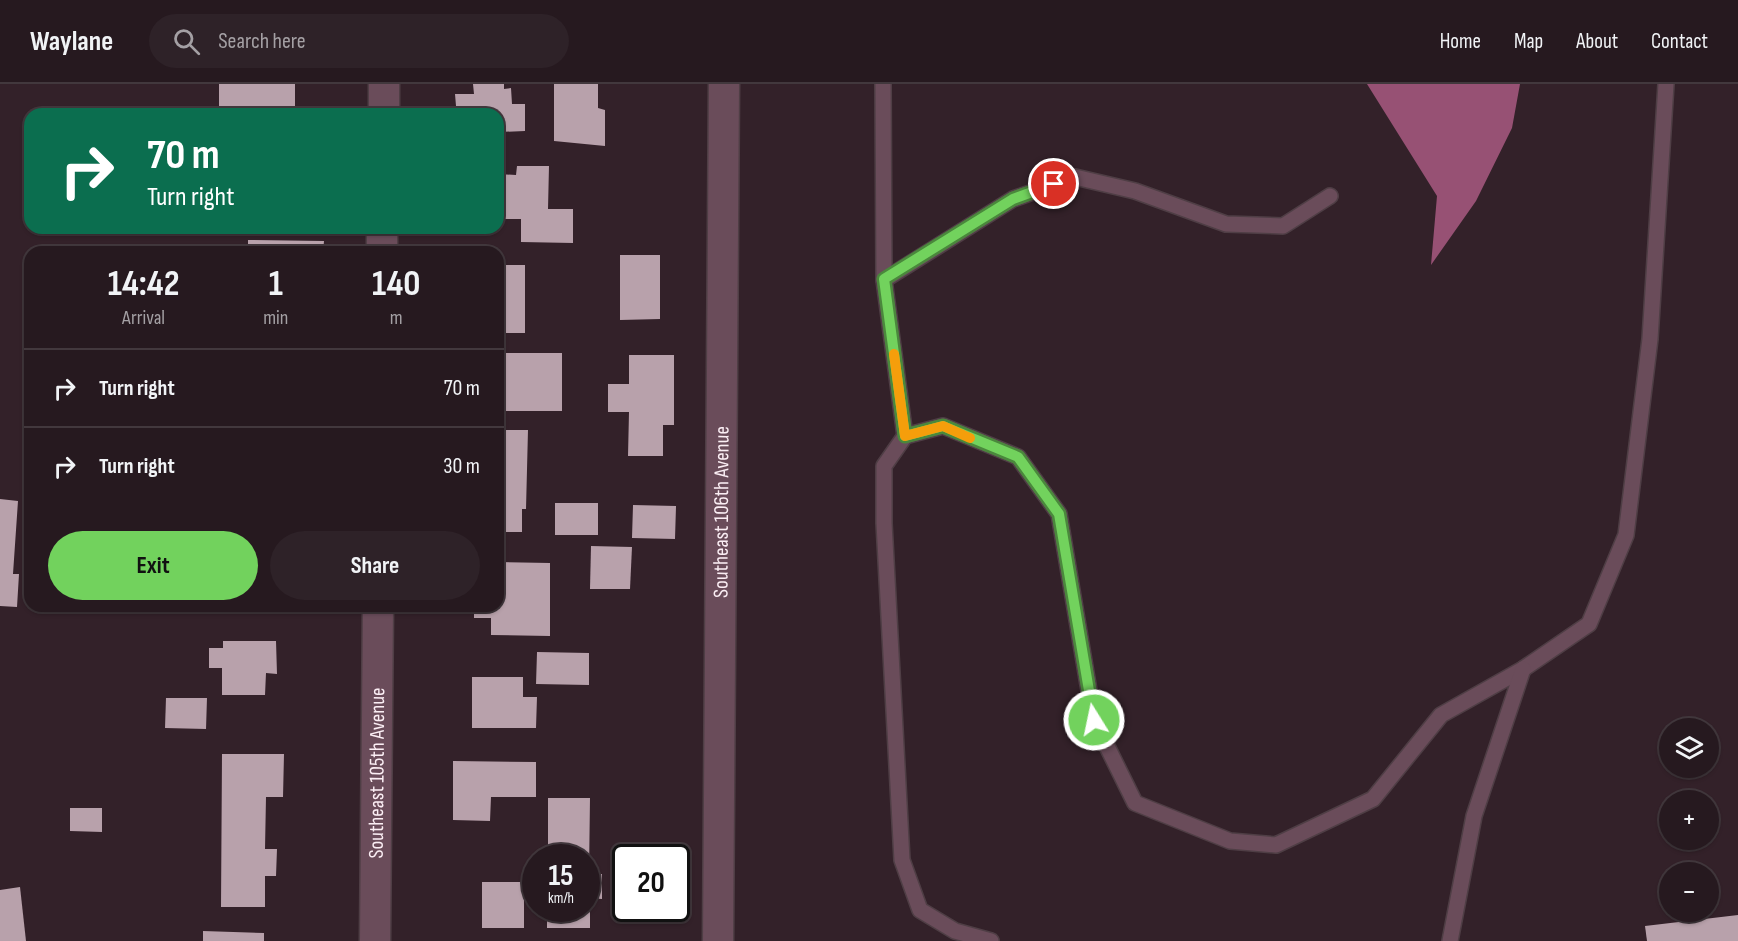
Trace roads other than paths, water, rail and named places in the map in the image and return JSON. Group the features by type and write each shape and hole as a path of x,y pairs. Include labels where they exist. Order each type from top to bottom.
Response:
{"street":[{"path":"384,84 384,108"},
{"name":"Southeast 106th Avenue","path":"718,941 724,84"},
{"name":"Southeast 105th Avenue","path":"375,941 378,612"}],"lane":[{"path":"883,84 884,279 905,436"},
{"path":"991,941 951,936 920,910 902,860 884,523 884,466 905,436 943,426 1018,457 1059,514 1094,720 1135,802 1230,841 1276,845 1373,799 1441,715 1523,669 1589,624 1626,536 1650,339 1666,84"},
{"path":"884,279 1013,199 1075,177 1135,191 1226,224 1283,226 1330,196"},
{"path":"1450,941 1474,816 1523,669"}]}
